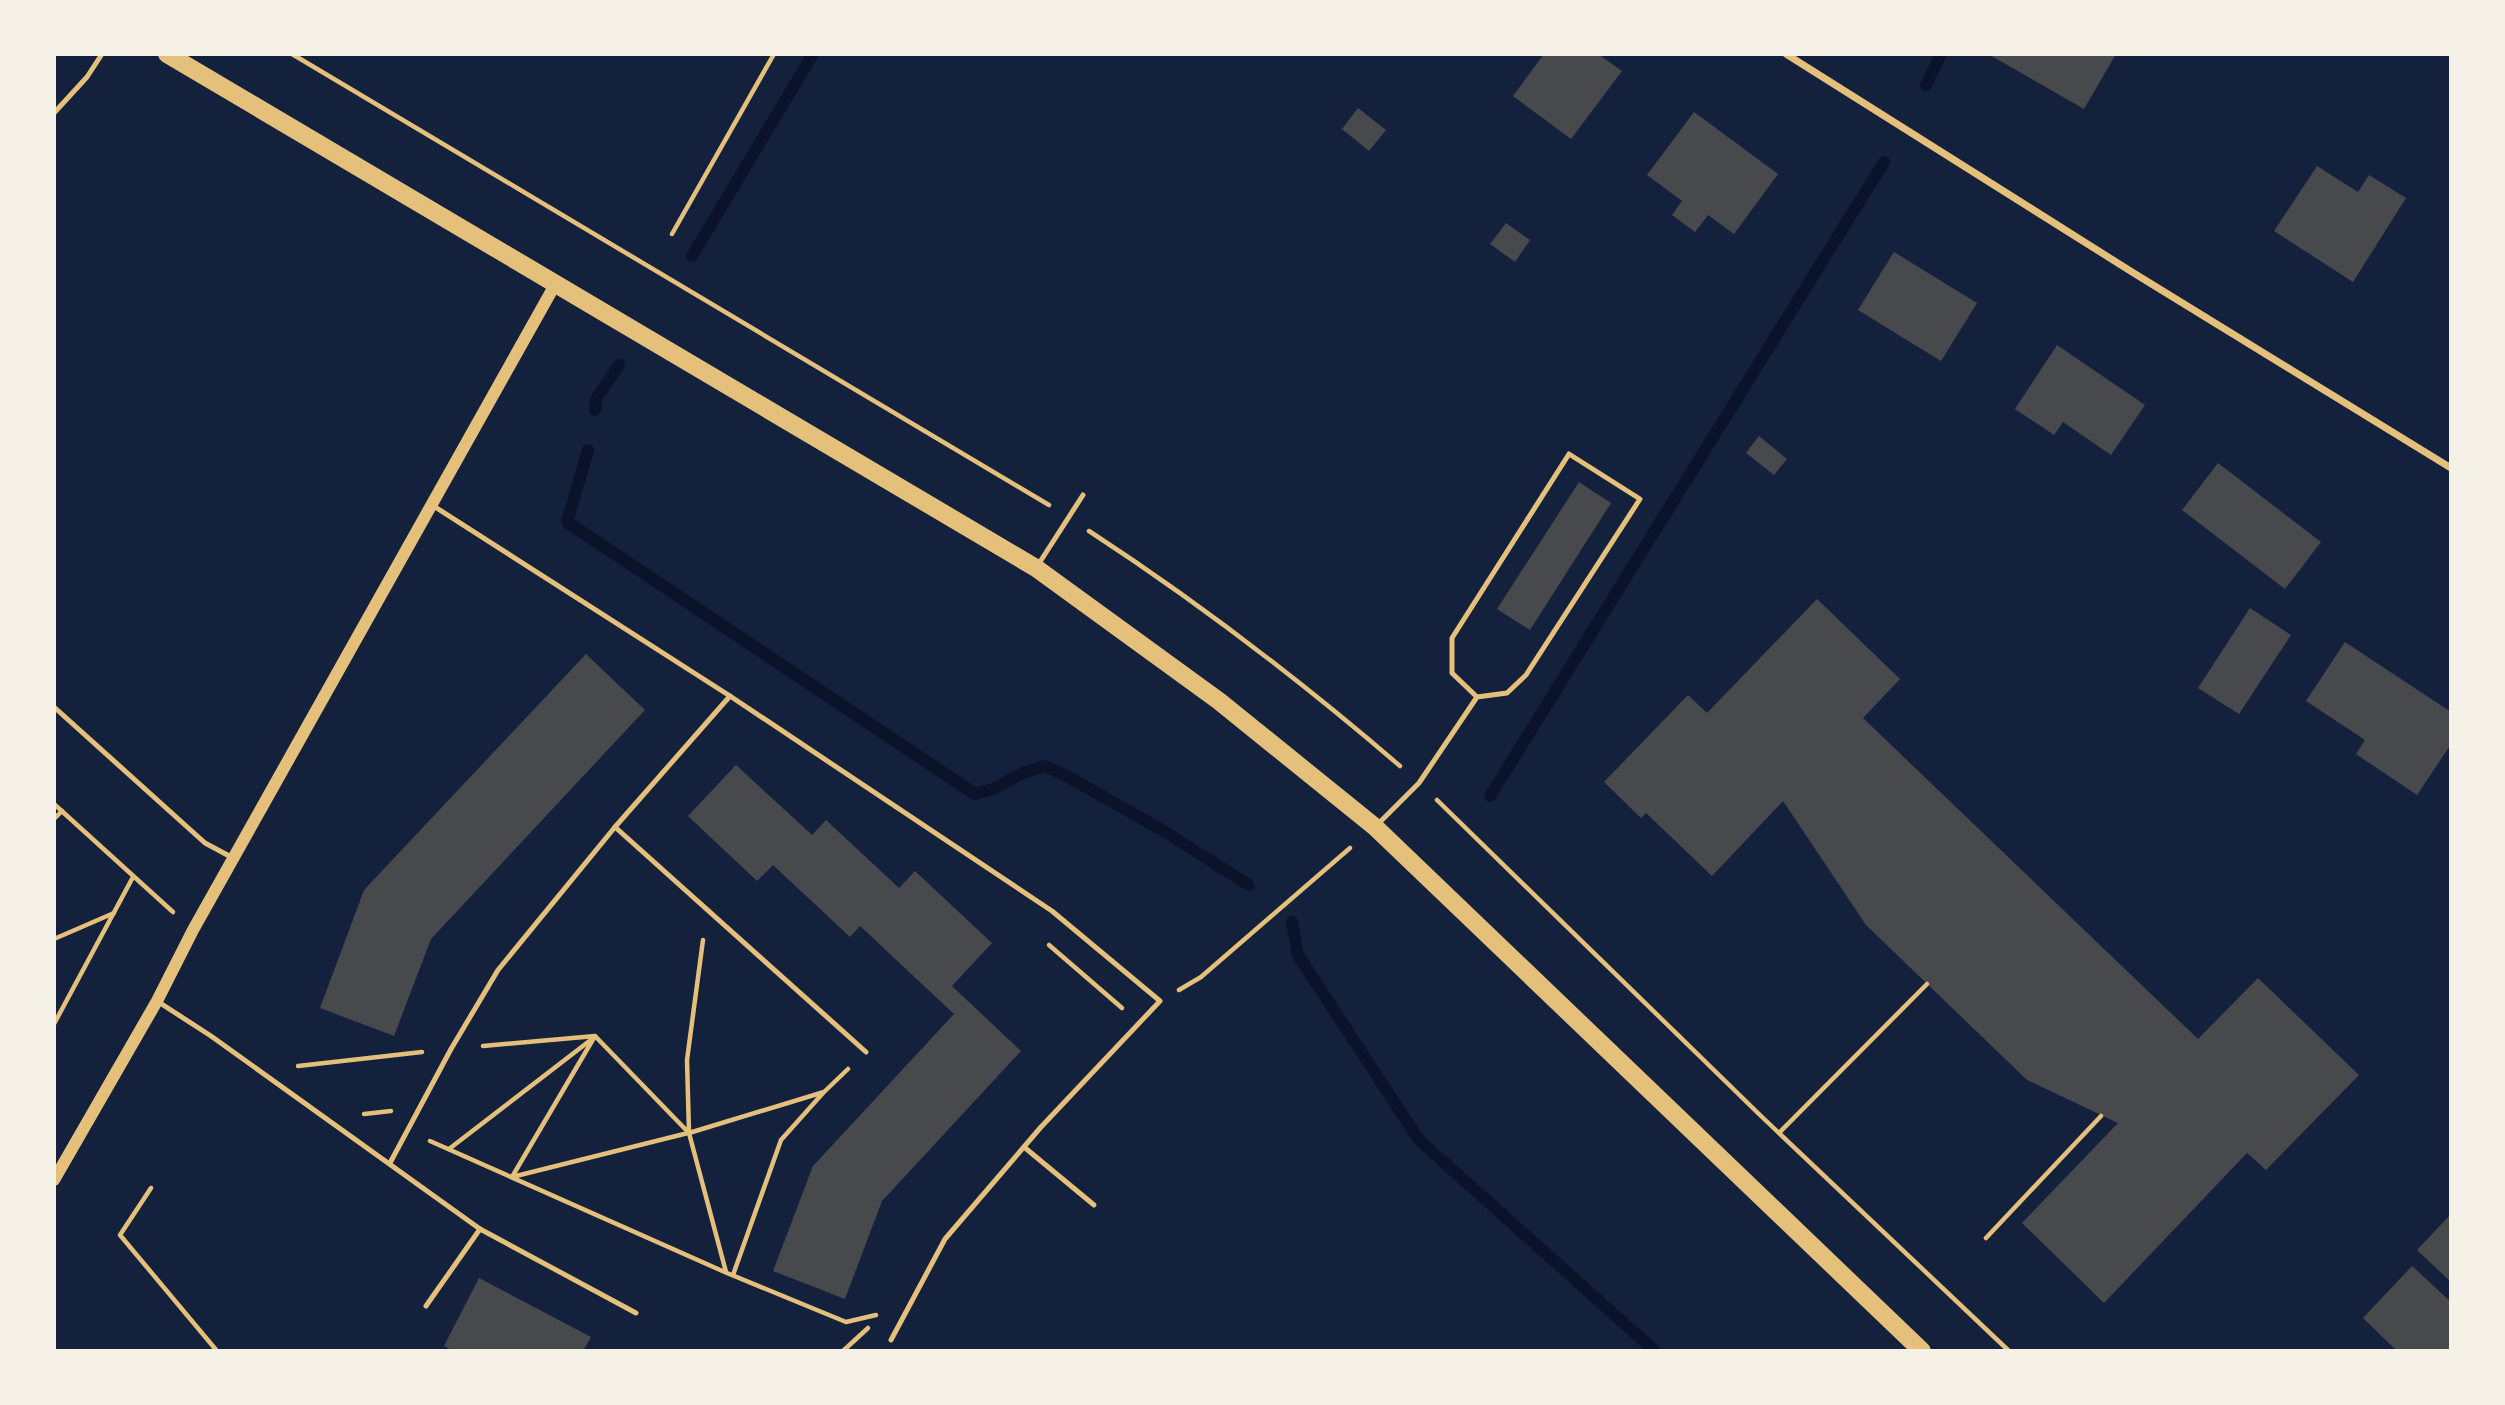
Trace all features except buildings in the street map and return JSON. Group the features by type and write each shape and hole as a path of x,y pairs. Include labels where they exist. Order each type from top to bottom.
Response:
{"main road":[{"path":"167,54 1036,568 1219,701 1375,827 1922,1351"}],"street":[{"path":"1786,54 2144,280 2451,468"},
{"path":"54,1180 157,1001 193,930 556,283"}],"lane":[{"path":"54,113 87,77 102,54"},
{"path":"1375,827 1419,783 1477,697 1507,693 1526,675 1640,499 1569,454 1452,638 1452,673 1477,697"},
{"path":"1036,568 1083,495"},
{"path":"432,505 730,696 1052,911 1160,1002 1024,1147 944,1240 891,1340"},
{"path":"390,1163 451,1049 498,970 615,827 730,696"},
{"path":"54,707 205,843 234,858"},
{"path":"615,827 866,1052"},
{"path":"157,1001 211,1036 480,1229 636,1313"},
{"path":"1024,1147 1094,1205"},
{"path":"426,1306 480,1229"}],"path":[{"path":"292,54 652,267"},
{"path":"672,234 774,54"},
{"path":"54,804 193,930"},
{"path":"54,819 62,811"},
{"path":"1048,945 1129,1014 1160,1002 1200,976 1375,827"},
{"path":"54,1024 133,877"},
{"path":"54,939 115,913"},
{"path":"713,915 704,935 687,1060 689,1133 727,1273"},
{"path":"1779,1133 1927,984"},
{"path":"595,1036 689,1133"},
{"path":"422,1063 428,1051 595,1036"},
{"path":"449,1149 595,1036"},
{"path":"512,1177 595,1036"},
{"path":"733,1275 781,1140 824,1092 866,1052"},
{"path":"290,1064 304,1073"},
{"path":"512,1177 689,1133 824,1092"},
{"path":"353,1107 363,1114 396,1110 427,1139 727,1273 846,1322 884,1313 843,1351"},
{"path":"1986,1238 2101,1115"},
{"path":"151,1188 120,1235 217,1351"}],"waterway":[{"path":"692,256 813,54"},
{"path":"1926,85 1941,54"},
{"path":"1490,796 1884,162"},
{"path":"595,410 596,399 619,365"},
{"path":"588,450 567,522 975,794 993,789 1023,773 1044,766 1065,775 1162,830 1249,885"},
{"path":"1292,922 1298,955 1419,1140 1655,1351"}]}
